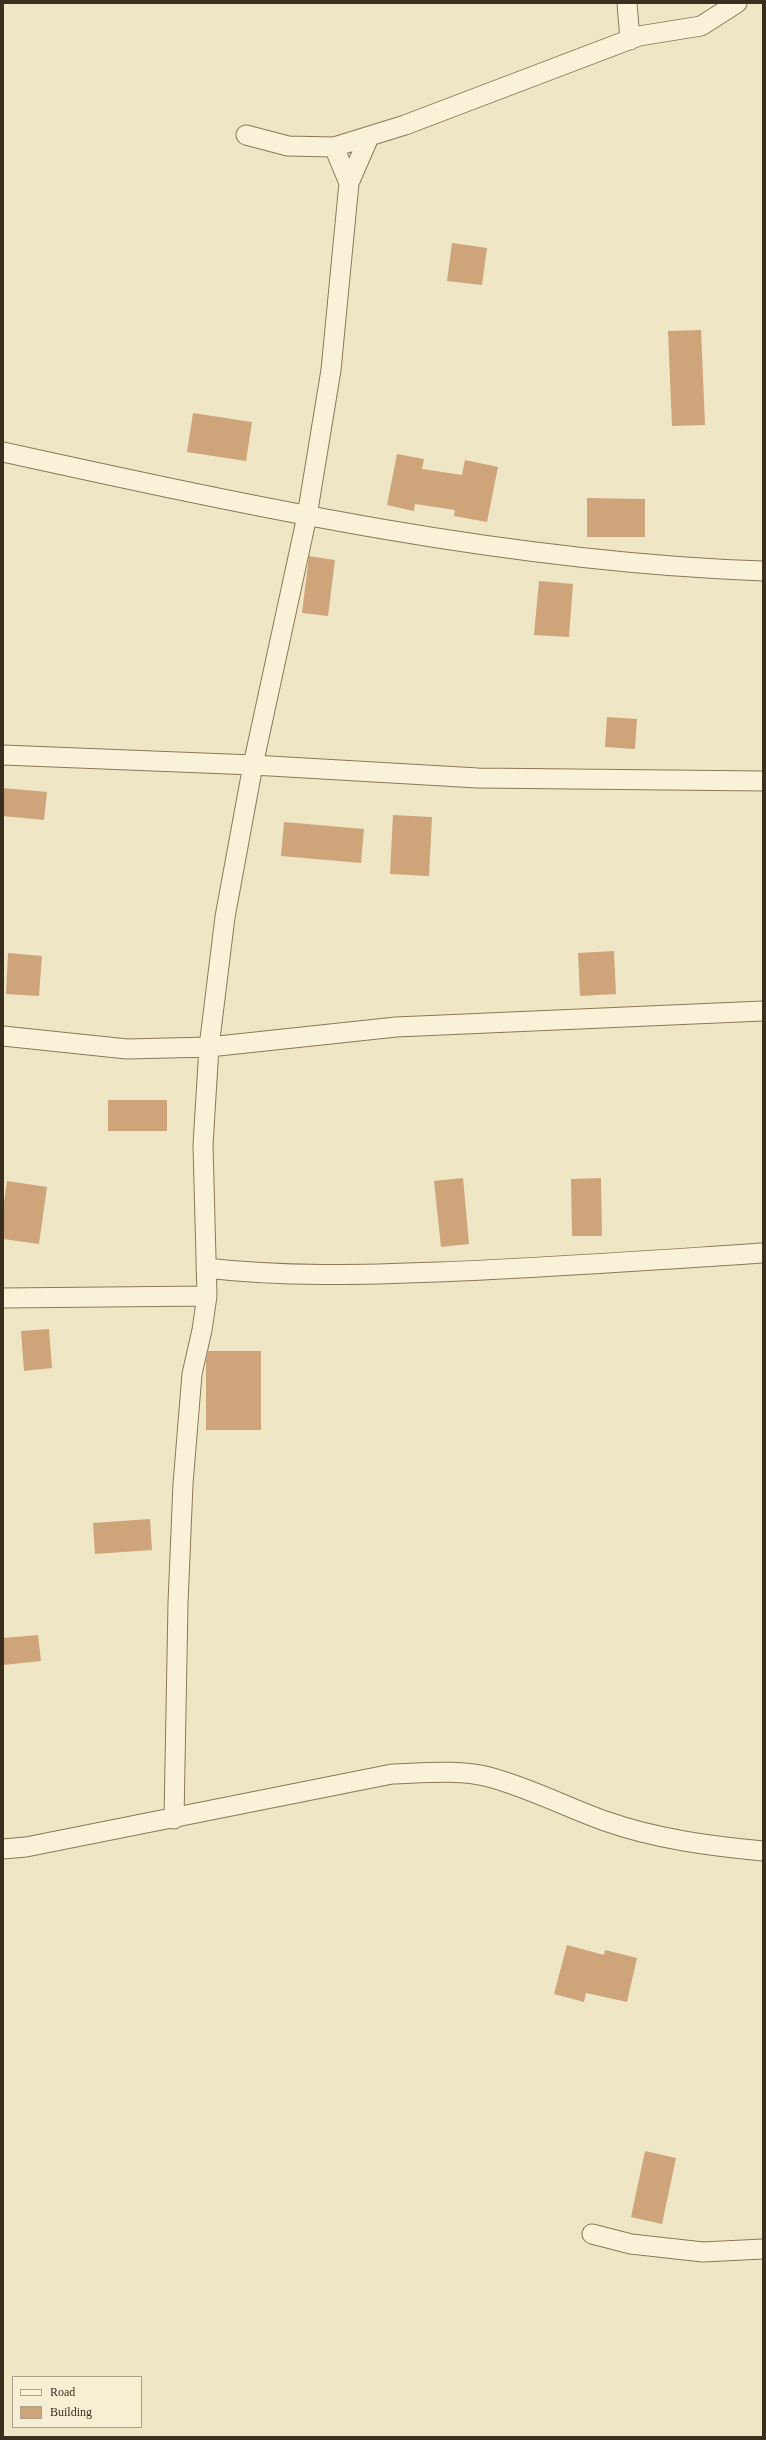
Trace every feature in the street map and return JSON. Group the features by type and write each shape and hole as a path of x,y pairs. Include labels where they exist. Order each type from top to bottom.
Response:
{"street":[{"path":"627,3 630,40"},
{"path":"246,135 288,146 334,147 369,137 640,36 701,26 737,3"},
{"path":"174,1819 178,1603 183,1484 192,1374 202,1330 207,1296 203,1145 209,1047 225,917 253,764 307,516 331,370 349,183 369,137"},
{"path":"334,147 349,183"},
{"path":"3,452 307,516 422,536 589,559 702,569 763,571"},
{"path":"3,755 253,764 478,778 763,781"},
{"path":"3,1036 127,1049 209,1047 396,1027 763,1011"},
{"path":"206,1268 248,1273 371,1274 512,1269 763,1253"},
{"path":"3,1298 207,1296"},
{"path":"3,1848 26,1847 174,1819 392,1774 440,1772 488,1777 534,1791 606,1821 682,1841 763,1851"},
{"path":"592,2234 631,2244 703,2252 763,2249"}],"building":[{"path":"452,243 487,248 482,285 447,281"},
{"path":"701,330 705,425 672,426 668,331"},
{"path":"193,413 252,422 246,461 187,452"},
{"path":"397,454 424,459 422,469 462,475 465,460 498,467 487,522 454,516 455,510 415,504 414,511 387,505"},
{"path":"587,498 645,499 645,537 587,537"},
{"path":"309,556 335,560 328,616 302,613"},
{"path":"539,581 573,584 569,637 534,635"},
{"path":"607,717 637,719 635,749 605,747"},
{"path":"3,788 47,792 44,820 3,816"},
{"path":"393,815 432,817 429,876 390,874"},
{"path":"284,822 364,829 361,863 281,856"},
{"path":"614,951 616,994 580,996 578,953"},
{"path":"8,953 42,956 39,996 6,994"},
{"path":"108,1100 167,1100 167,1131 108,1131"},
{"path":"463,1178 469,1244 441,1247 434,1181"},
{"path":"601,1178 602,1236 572,1236 571,1179"},
{"path":"7,1181 47,1187 39,1244 3,1239 3,1210"},
{"path":"49,1329 52,1368 24,1371 21,1331"},
{"path":"208,1351 261,1351 261,1430 206,1430 206,1361"},
{"path":"150,1519 152,1550 95,1554 93,1523"},
{"path":"38,1635 41,1661 3,1665 3,1638"},
{"path":"567,1945 604,1955 605,1950 637,1958 627,2002 586,1993 584,2002 554,1994"},
{"path":"645,2151 676,2158 662,2224 631,2217"}]}
